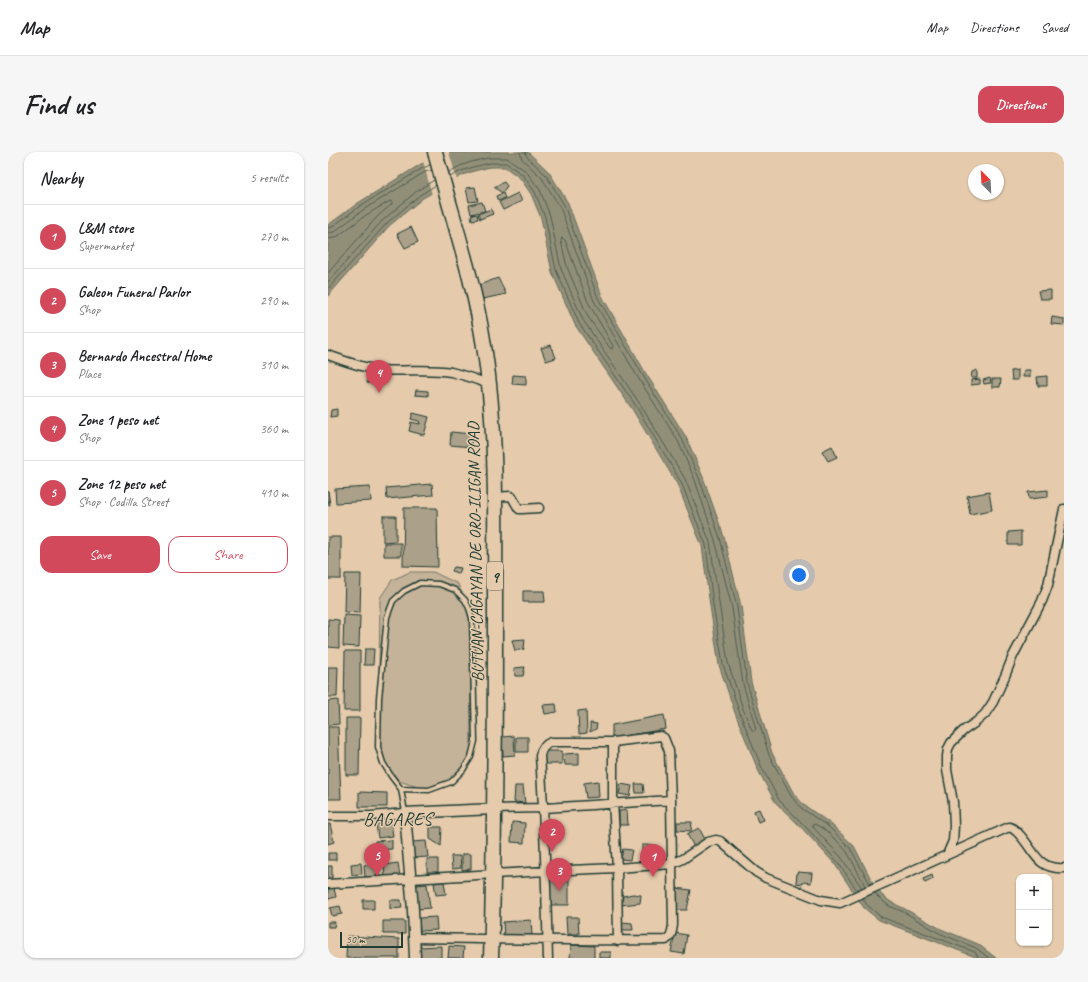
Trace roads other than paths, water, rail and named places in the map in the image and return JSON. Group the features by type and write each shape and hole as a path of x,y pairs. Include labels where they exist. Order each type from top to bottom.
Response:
{"highway":[{"name":"BUTUAN-CAGAYAN DE ORO-ILIGAN ROAD","path":"435,152 475,295 484,346 494,438 494,809 491,958"}],"street":[{"path":"328,355 362,367 380,370 425,370 452,372 489,384"},
{"path":"495,497 512,497 519,509 539,508"},
{"path":"947,855 953,841 954,826 953,802 947,770 948,749 951,742 985,714 993,702 1013,656 1042,601 1048,585 1064,508"},
{"path":"415,938 492,939 548,940 618,941 666,940 670,937 673,925 669,751 664,738 661,736 613,742 551,742 546,744 541,750 540,756 544,808 548,940 548,958"},
{"path":"613,742 613,803 617,868 618,941"},
{"path":"328,816 371,816 405,813 544,808 671,800"},
{"path":"405,813 411,879 415,958"},
{"path":"328,884 672,864 683,859 708,842 716,840 720,841 756,872 766,878 821,900 840,903 1009,827 1014,829 1023,838 1036,857 1044,864 1049,867 1064,868"}],"lane":[{"path":"401,789 429,790 451,782 463,770 471,757 475,741 472,618 470,608 465,600 455,590 439,584 420,583 404,591 393,601 387,617 379,698 378,747 383,763 401,789 405,813"}],"water":[{"path":"451,152 528,152 549,172 568,203 602,296 645,372 686,437 703,477 724,537 741,606 751,682 772,753 794,794 804,805 831,824 854,846 872,881 884,897 941,929 978,944 996,958 975,958 879,920 864,908 834,863 799,825 775,802 758,770 735,713 719,665 702,546 677,484 632,409 575,325 552,272 541,218 531,194 520,178 505,167 490,167 463,175 423,198 389,226 328,296 328,225 358,203 421,164"}],"place":[{"name":"Zone 1 peso net","path":"379,393"},
{"name":"Galeon Funeral Parlor","path":"552,852"},
{"name":"Zone 12 peso net","path":"377,876"},
{"name":"L&M store","path":"653,877"},
{"name":"Bernardo Ancestral Home","path":"559,891"}],"district":[{"name":"BAGARES","path":"398,819"}]}
